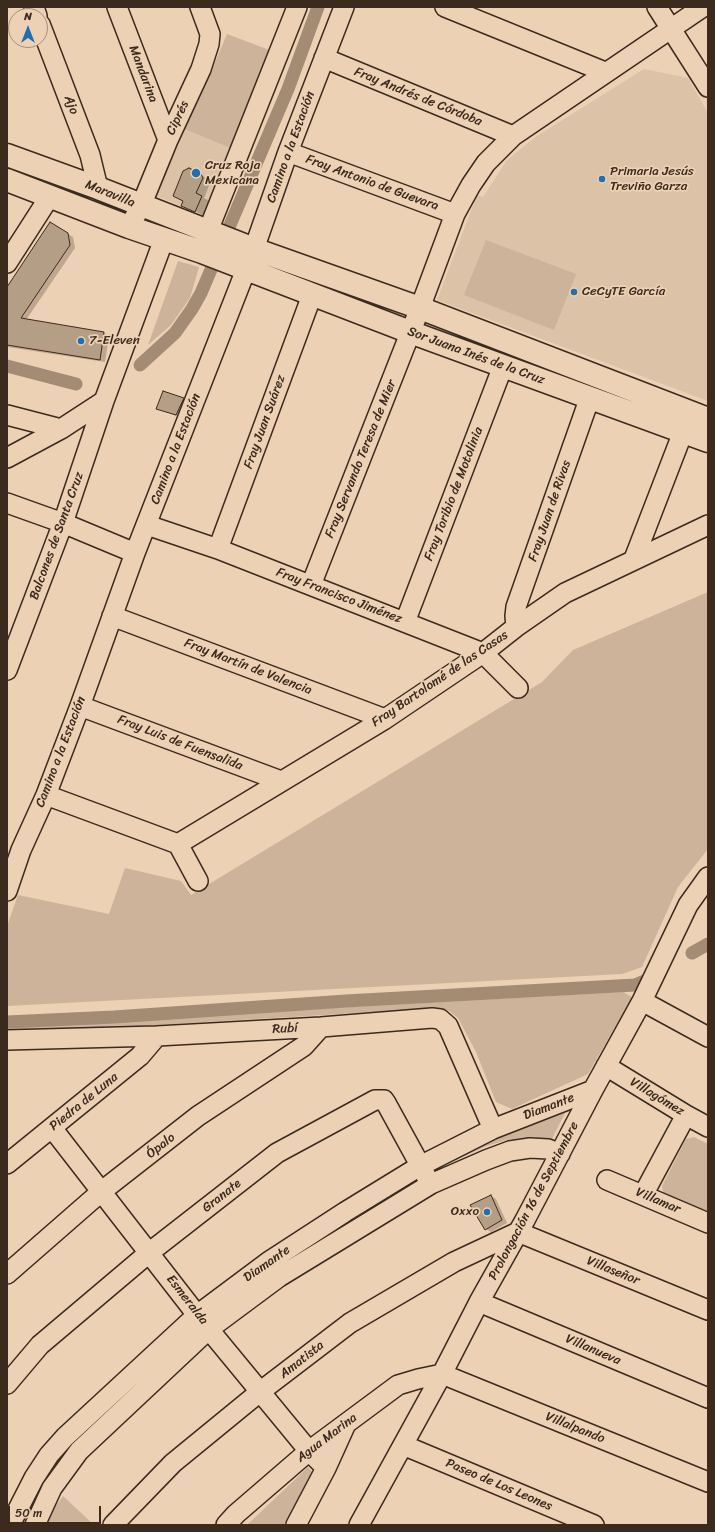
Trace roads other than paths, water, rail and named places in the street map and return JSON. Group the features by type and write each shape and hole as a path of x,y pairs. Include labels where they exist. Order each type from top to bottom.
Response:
{"main road":[{"name":"Maravilla","path":"7,155 98,188 247,246"},
{"name":"Maravilla","path":"7,180 129,227 202,252 240,267"},
{"name":"Sor Juana Inés de la Cruz","path":"247,246 420,308 708,419"},
{"name":"Sor Juana Inés de la Cruz","path":"240,267 410,332 708,441"}],"street":[{"name":"Mandarina","path":"117,7 168,140"},
{"name":"Ciprés","path":"129,227 141,206 168,140 201,69 209,44 210,33 200,7"},
{"path":"210,232 297,7"},
{"name":"Camino a la Estación","path":"7,891 14,847 46,795 135,553 147,525 247,246 288,152 344,7"},
{"path":"445,7 605,72"},
{"path":"657,7 708,87"},
{"name":"Fray Servando Teresa de Mier","path":"310,585 420,308 455,214 486,162 513,136 605,72 703,7"},
{"name":"Ajo","path":"48,45 90,155 98,188"},
{"name":"Fray Andrés de Córdoba","path":"324,58 513,136"},
{"name":"Fray Antonio de Guevara","path":"288,152 455,214"},
{"path":"7,263 50,196"},
{"name":"Balcones de Santa Cruz","path":"7,670 63,523 104,401 164,239"},
{"name":"Fray Juan Suárez","path":"218,549 312,295"},
{"name":"Fray Toribio de Motolinia","path":"405,622 503,366"},
{"name":"Fray Juan de Rivas","path":"516,627 516,607 590,397"},
{"path":"7,458 61,429 104,401"},
{"path":"7,415 61,429"},
{"path":"634,559 683,432"},
{"path":"7,503 63,523 135,553"},
{"name":"Fray Francisco Jiménez","path":"147,525 218,549 483,653 518,688"},
{"name":"Fray Bartolomé de las Casas","path":"178,844 385,718 483,653 516,627 564,593 708,525"},
{"name":"Fray Martín de Valencia","path":"112,616 385,718"},
{"name":"Fray Luis de Fuensalida","path":"80,706 281,781"},
{"path":"46,795 178,844 198,881"},
{"name":"Prolongación 16 de Septiembre","path":"365,1523 403,1446 479,1302 642,1001 688,905 708,877"},
{"path":"642,1001 708,1037"},
{"name":"Rubí","path":"7,1040 157,1036 321,1027 432,1018 440,1019 448,1026 492,1129"},
{"name":"Ópalo","path":"7,1274 102,1192 198,1116 304,1046 321,1027"},
{"name":"Piedra de Luna","path":"7,1164 140,1056 157,1036"},
{"name":"Villagómez","path":"606,1066 708,1127"},
{"name":"Diamante","path":"10,1525 34,1478 49,1455 65,1437 203,1322 268,1262 420,1166 492,1129 593,1090"},
{"name":"Granate","path":"7,1384 40,1345 150,1252 277,1153 375,1100 384,1100 386,1103 431,1184"},
{"path":"643,1195 686,1115"},
{"name":"Esmeralda","path":"52,1128 203,1322 309,1451 326,1468"},
{"name":"Diamante","path":"35,1525 52,1488 78,1451 203,1322 431,1184 510,1151 530,1148 548,1149 560,1154"},
{"name":"Villamar","path":"607,1180 708,1223"},
{"name":"Villaseñor","path":"518,1232 708,1310"},
{"name":"Amatista","path":"113,1525 173,1463 261,1391 350,1323 454,1262 518,1232"},
{"name":"Villanueva","path":"479,1302 708,1398"},
{"name":"Agua Marina","path":"226,1525 236,1514 309,1451 398,1385 418,1378 442,1374"},
{"name":"Villalpando","path":"442,1374 708,1482"},
{"path":"296,1525 326,1468 346,1423"},
{"name":"Paseo de Los Leones","path":"403,1446 594,1525"}],"waterway":[{"path":"140,365 175,333 201,293 288,89 318,7"},
{"path":"7,366 76,384"},
{"path":"692,953 708,944"},
{"path":"7,1022 114,1017 346,1001 635,985 647,980"}],"place":[{"name":"Cruz Roja Mexicana","path":"196,173"},
{"name":"Primaria Jesús Treviño Garza","path":"602,179"},
{"name":"CeCyTE García","path":"574,292"},
{"name":"7-Eleven","path":"81,341"},
{"name":"Oxxo","path":"487,1212"}]}
